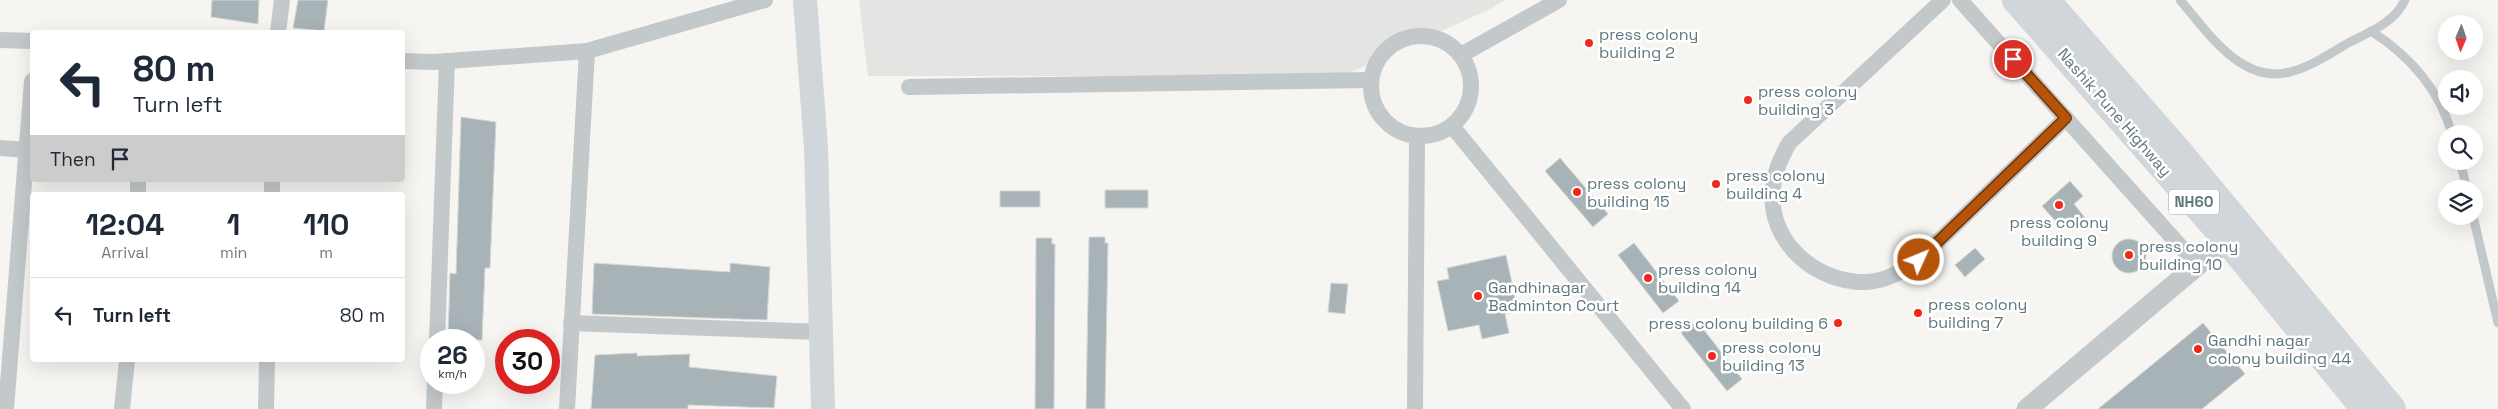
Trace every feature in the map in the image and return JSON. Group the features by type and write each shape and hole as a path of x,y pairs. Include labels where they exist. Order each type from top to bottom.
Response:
{"highway":[{"name":"Nashik Pune Highway","path":"2016,0 2234,234 2392,409"},
{"name":"Nashik Pune Highway","path":"2046,0 2178,151 2234,234 2365,409"}],"main road":[{"path":"805,0 816,148 824,409"}],"street":[{"path":"278,30 282,0"},
{"path":"405,61 447,62 587,51 765,0"},
{"path":"1461,54 1559,0"},
{"path":"1943,0 1789,143 1776,170 1772,191 1774,208 1779,229 1788,244 1805,263 1824,274 1840,280 1868,282 1898,274 1919,260 2066,118"},
{"path":"1960,0 2197,264"},
{"path":"1430,36 1446,42 1461,54 1470,71 1472,88 1470,102 1458,121 1443,133 1417,137 1398,132 1385,123 1373,105 1371,80 1374,66 1383,52 1405,38 1430,36"},
{"path":"0,40 30,41"},
{"path":"567,409 587,51"},
{"path":"436,329 447,62"},
{"path":"910,86 1371,80"},
{"path":"6,409 4,376 26,243 27,150 30,109"},
{"path":"1452,126 1683,409"},
{"path":"1415,409 1417,137"},
{"path":"0,148 27,150"},
{"path":"2026,409 2234,234"},
{"path":"572,323 821,332"},
{"path":"122,409 127,362"},
{"path":"266,409 267,362"},
{"path":"434,409 435,394"}],"lane":[{"path":"2180,0 2229,55 2258,70 2289,73 2310,64 2395,16 2405,0"},
{"path":"2371,31 2395,47 2427,79 2449,125"},
{"path":"2475,225 2498,323"}],"shaded area":[{"path":"859,0 1505,0 1492,8 1343,76 868,76"}],"building":[{"path":"212,0 259,0 258,24 211,17"},
{"path":"298,0 328,0 324,30 293,28"},
{"path":"461,117 496,122 490,268 485,268 482,329 448,329 450,273 456,274"},
{"name":"press colony building 15","path":"1560,158 1608,214 1593,227 1545,171"},
{"name":"press colony building 9","path":"2070,181 2083,196 2074,204 2086,219 2076,228 2066,218 2059,225 2042,206"},
{"path":"1105,190 1148,190 1148,208 1105,208"},
{"path":"1000,191 1040,191 1040,207 1000,207"},
{"path":"1089,237 1105,237 1105,243 1108,243 1105,409 1086,409"},
{"path":"1036,238 1052,238 1052,244 1055,244 1054,409 1035,409"},
{"name":"press colony building 10","path":"2129,239 2136,240 2141,244 2145,249 2145,263 2141,268 2136,272 2129,273 2122,272 2117,268 2113,263 2112,256 2113,249 2117,244 2122,240"},
{"name":"press colony building 14","path":"1634,243 1679,301 1663,313 1618,255"},
{"path":"1975,248 1985,259 1965,277 1955,265"},
{"name":"Gandhinagar Badminton Court","path":"1506,255 1518,311 1505,314 1509,333 1482,339 1479,325 1448,331 1437,281 1449,279 1447,268"},
{"path":"594,263 730,272 730,263 770,267 767,320 592,314"},
{"path":"1331,283 1348,284 1345,314 1328,312"},
{"name":"press colony building 13","path":"1697,321 1742,379 1727,391 1681,333"},
{"name":"Gandhi nagar colony building 44","path":"2203,323 2245,374 2202,409 2098,409"},
{"path":"637,353 637,356 690,354 689,367 777,376 774,408 688,405 688,409 591,409 595,355"}],"place":[{"name":"press colony building 2","path":"1589,43"},
{"name":"press colony building 3","path":"1748,100"},
{"name":"press colony building 4","path":"1716,184"},
{"name":"press colony building 15","path":"1577,192"},
{"name":"press colony building 9","path":"2059,205"},
{"name":"press colony building 10","path":"2129,255"},
{"name":"press colony building 14","path":"1648,278"},
{"name":"Gandhinagar Badminton Court","path":"1478,296"},
{"name":"press colony building 7","path":"1918,313"},
{"name":"press colony building 6","path":"1838,323"},
{"name":"Gandhi nagar colony building 44","path":"2198,349"},
{"name":"press colony building 13","path":"1712,356"}],"route":[{"path":"1919,260 2066,118 2013,59"}]}
